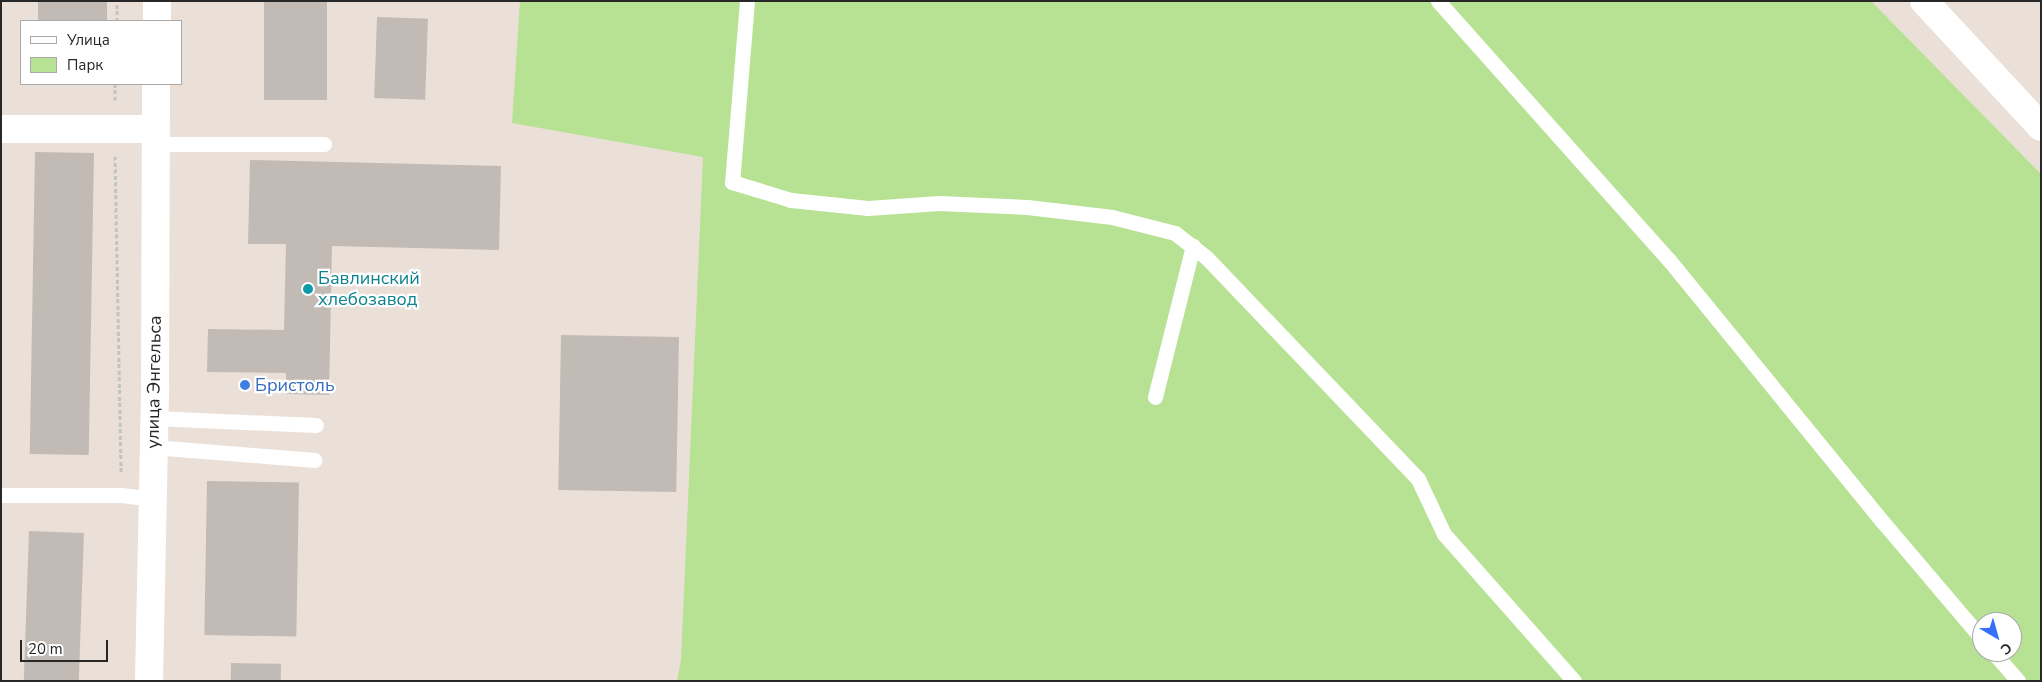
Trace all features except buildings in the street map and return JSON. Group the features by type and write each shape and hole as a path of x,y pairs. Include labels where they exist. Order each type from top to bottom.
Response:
{"street":[{"path":"157,1 157,20"},
{"path":"1924,1 2041,127"},
{"name":"улица Энгельса","path":"149,681 154,418 156,85"},
{"path":"1,129 114,129 155,137"}],"lane":[{"path":"747,1 732,182 791,200 868,208 939,203 1027,207 1112,217 1175,233 1206,257 1418,479 1444,534 1574,681"},
{"path":"1438,1 1669,260 1882,521 1972,627"},
{"path":"155,137 324,144"},
{"path":"1155,397 1193,246"},
{"path":"154,418 316,425"},
{"path":"153,447 314,460"},
{"path":"1,495 121,495 152,499"},
{"path":"2002,662 2018,681"}],"path":[{"path":"117,1 117,20"},
{"path":"114,129 121,495"}],"green space":[{"path":"520,1 1871,1 2041,174 2041,681 677,681 681,660 703,157 512,123"}],"place":[{"name":"Бавлинский хлебозавод","path":"308,289"},
{"name":"Бристоль","path":"245,385"}]}
